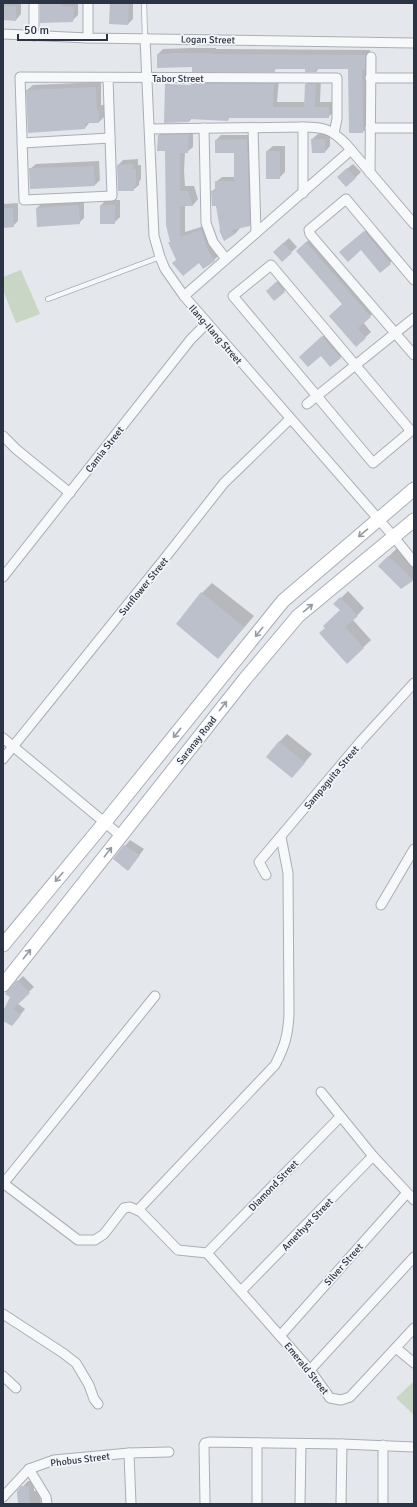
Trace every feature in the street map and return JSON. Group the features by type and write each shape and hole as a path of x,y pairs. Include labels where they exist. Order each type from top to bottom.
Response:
{"street":[{"path":"34,3 34,36"},
{"path":"88,3 88,38"},
{"name":"Logan Street","path":"3,34 88,38 414,43"},
{"name":"Ilang-Ilang Street","path":"145,38 153,223 155,241 165,269 184,296 394,537 414,562"},
{"path":"370,173 371,57"},
{"name":"Tabor Street","path":"22,143 20,77 337,78 337,119 334,133"},
{"path":"108,78 112,196 24,200 22,143 110,138"},
{"path":"370,78 414,78"},
{"path":"303,127 303,193"},
{"path":"204,128 206,222 213,242 226,259"},
{"path":"253,128 256,233"},
{"path":"150,129 321,128 334,133 351,150 414,224"},
{"path":"370,128 414,128"},
{"path":"184,296 351,150"},
{"path":"414,280 346,199 309,230 310,234 414,355"},
{"path":"271,265 411,431 374,463 317,396 233,296 271,265"},
{"path":"307,404 414,318"},
{"name":"Camia Street","path":"3,577 191,339 207,323"},
{"name":"Sunflower Street","path":"3,759 224,483 290,419"},
{"path":"3,436 16,449 70,493"},
{"name":"Saranay Road","path":"3,945 105,822 283,601 414,489"},
{"name":"Saranay Road","path":"3,985 245,678 298,616 414,520"},
{"name":"Sampaguita Street","path":"266,875 259,862 362,741 414,683"},
{"path":"3,738 121,836"},
{"path":"138,1210 275,1065 284,1050 288,1034 289,1014 288,873 281,837"},
{"path":"381,905 413,851"},
{"path":"155,996 3,1183 78,1240 95,1240 104,1234 124,1208 130,1207 138,1210 178,1250 207,1253"},
{"path":"321,1092 373,1156 414,1200"},
{"name":"Diamond Street","path":"207,1253 340,1117"},
{"name":"Amethyst Street","path":"241,1292 373,1156"},
{"name":"Silver Street","path":"280,1336 407,1193"},
{"name":"Emerald Street","path":"207,1253 310,1370 330,1398 341,1400 350,1397 414,1328"},
{"path":"310,1370 414,1257"},
{"path":"3,1314 76,1363 98,1404"},
{"path":"396,1348 414,1363"},
{"path":"3,1376 16,1388"},
{"path":"205,1504 205,1443 342,1444 414,1447"},
{"path":"257,1443 257,1504"},
{"path":"300,1504 301,1444"},
{"path":"341,1504 342,1444"},
{"path":"383,1445 383,1504"},
{"path":"129,1452 131,1504"},
{"name":"Phobus Street","path":"3,1496 29,1469 54,1460 129,1452 169,1452"},
{"path":"29,1469 46,1498 47,1504"}],"lane":[{"path":"144,3 145,38"},
{"path":"48,299 160,258"}],"green space":[{"path":"21,270 40,314 16,323 3,290 3,277"},
{"path":"414,1381 414,1415 396,1398"}],"building":[{"path":"40,3 62,3 62,6 74,7 73,22 40,23"},
{"path":"110,3 129,3 128,25 109,24"},
{"path":"3,6 16,6 16,21 3,20"},
{"path":"157,54 365,55 365,69 362,69 363,133 349,133 348,69 317,69 317,72 305,72 305,69 275,69 275,72 192,72 192,67 157,68"},
{"path":"165,84 274,84 273,107 304,107 305,84 316,84 315,107 329,107 329,118 229,118 228,121 189,119 189,122 164,123"},
{"path":"96,87 99,123 85,123 85,129 28,133 26,90"},
{"path":"189,134 188,153 180,153 180,191 188,191 193,206 180,206 180,237 201,230 208,251 215,261 203,269 199,263 183,276 172,263 176,260 168,242 170,242 166,225 165,151 157,151 158,135"},
{"path":"247,139 250,226 232,230 235,234 224,241 219,230 216,206 212,206 211,191 215,191 215,181 234,181 234,153 215,153 215,140"},
{"path":"311,139 325,139 325,153 312,153"},
{"path":"266,151 280,151 280,179 266,179"},
{"path":"133,164 133,169 136,169 136,186 134,186 134,191 118,191 117,165"},
{"path":"94,166 95,186 30,189 29,168"},
{"path":"347,168 356,178 346,187 337,177"},
{"path":"79,205 80,224 37,227 36,208"},
{"path":"100,205 115,205 115,224 100,224"},
{"path":"3,208 13,208 14,227 3,228"},
{"path":"364,231 391,264 380,273 361,250 348,262 339,252"},
{"path":"306,242 371,317 358,328 366,338 356,347 329,316 342,304 296,251"},
{"path":"283,243 292,253 282,262 273,252"},
{"path":"276,282 285,292 274,301 266,291"},
{"path":"322,336 341,358 330,367 321,356 308,367 299,357"},
{"path":"388,556 414,580 401,589 378,566"},
{"path":"201,592 244,627 218,659 176,624"},
{"path":"340,597 358,616 345,627 364,648 347,664 319,633 325,628 323,626 340,610 333,604"},
{"path":"279,741 305,763 292,778 266,757"},
{"path":"124,845 140,855 128,871 113,859"},
{"path":"17,980 30,993 13,1009 21,1015 12,1026 3,1021 3,1011 10,997 5,994"},
{"path":"21,1486 29,1486 30,1504 18,1504 17,1491"}]}
